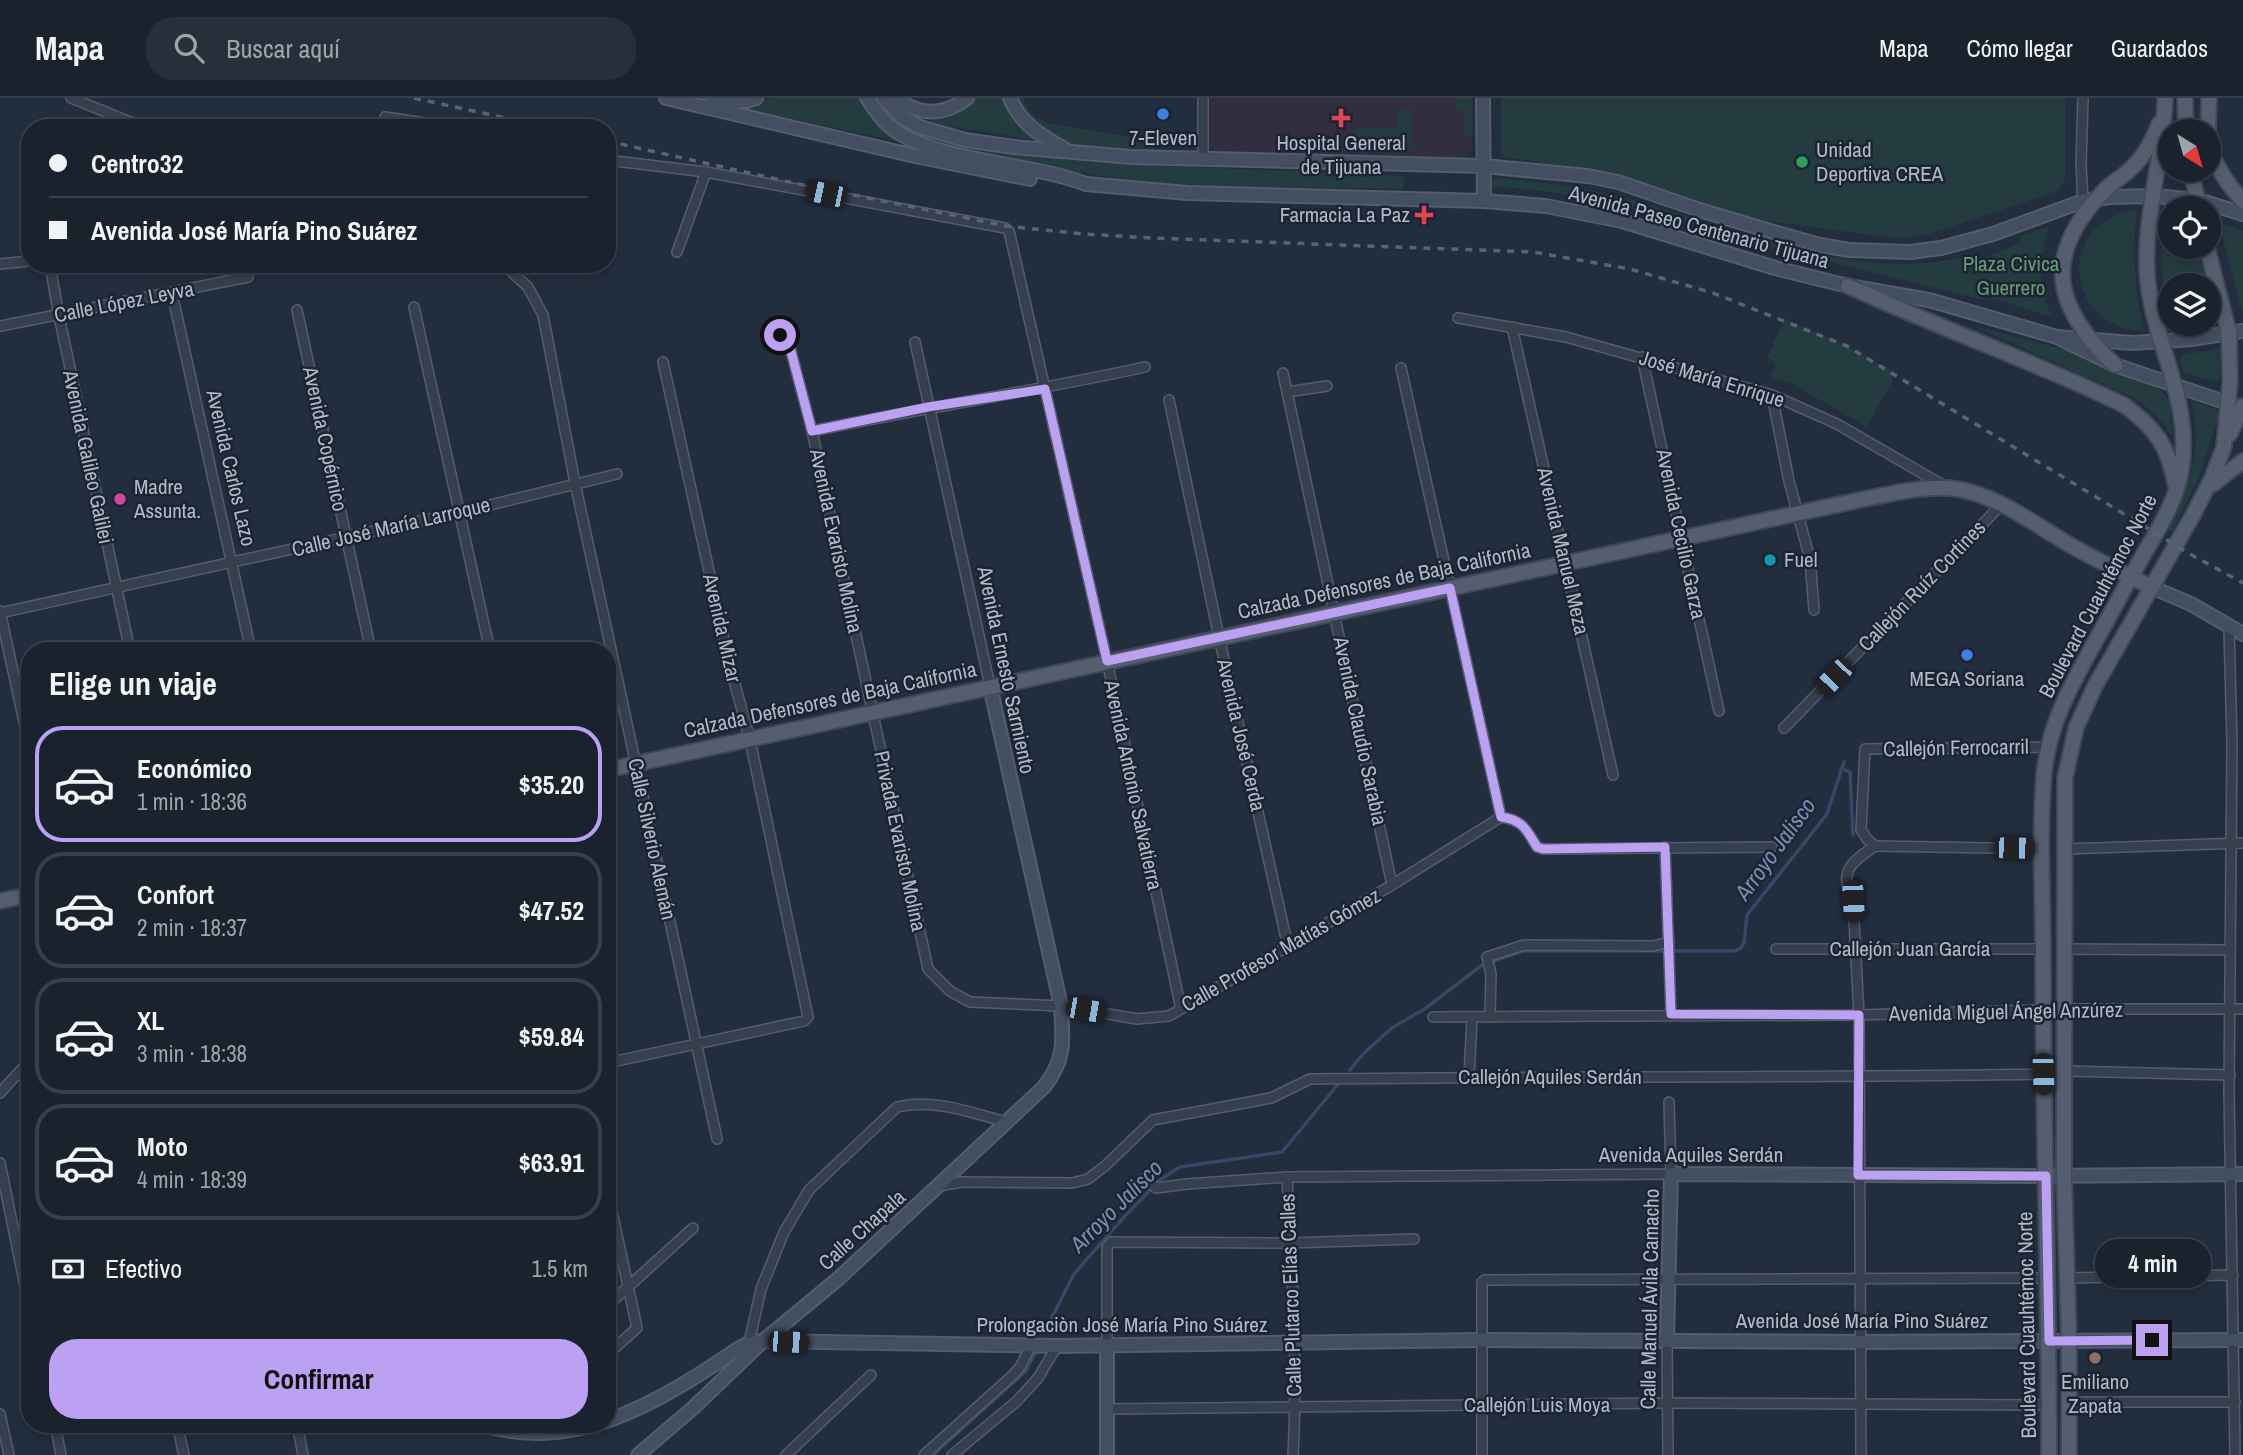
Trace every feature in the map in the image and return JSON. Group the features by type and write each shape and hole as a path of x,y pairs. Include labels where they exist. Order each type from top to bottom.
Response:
{"main road":[{"path":"666,98 976,168 1068,185 1086,184"},
{"path":"700,106 756,98"},
{"name":"Avenida Paseo Centenario Tijuana","path":"867,98 887,124 899,133 924,144 1031,171 1072,178 1086,184 1187,193 1484,201 1546,206 1588,213 1775,268 1848,286 1929,300 2057,337 2119,343 2163,342 2236,332"},
{"name":"Avenida Paseo Centenario Tijuana","path":"884,98 902,117 920,127 965,140 1069,152 1203,160 1483,166 1558,172 1618,182 1703,211 1820,245 1874,252 1941,248 1967,242 2090,200 2158,197"},
{"path":"896,98 909,108 935,112 948,109 967,98"},
{"path":"1010,98 1019,115 1035,131 1069,152"},
{"path":"1483,98 1484,201"},
{"path":"2185,98 2186,119"},
{"path":"2208,119 2209,98"},
{"path":"2115,365 2091,340 2069,309 2064,297 2061,275 2064,256 2090,200 2144,154 2155,134 2165,104"},
{"name":"Boulevard Cuauhtémoc Norte","path":"2049,1455 2041,849 2043,775 2047,747 2067,694 2176,492 2184,447 2182,417 2177,388 2151,304 2147,273 2149,219 2165,104"},
{"path":"2221,171 2243,201"},
{"name":"Avenida Paseo Centenario Tijuana","path":"2221,209 2243,214"},
{"name":"Boulevard Cuauhtémoc Norte","path":"2069,1455 2064,1175 2065,778 2076,728 2095,686 2205,492 2224,447 2236,332 2211,259"},
{"path":"1848,286 1910,315 1992,345 2124,405 2149,425 2162,443 2171,460 2176,492"},
{"path":"2057,337 2115,365 2243,408 2224,447"},
{"path":"2205,492 2224,473 2243,461"},
{"name":"Calzada Defensores de Baja California","path":"616,768 1919,489 1947,488 1982,495 2093,558 2151,587"},
{"path":"2151,587 2191,604 2243,634"},
{"name":"Avenida Ernesto Sarmiento","path":"990,686 1061,1006"},
{"path":"0,901 21,897"},
{"name":"Calle Chapala","path":"638,1455 693,1408 763,1341 838,1279 1044,1087 1054,1074 1063,1045 1061,1006"},
{"name":"Avenida Aquiles Serdán","path":"1671,1174 2237,1174"},
{"name":"Calle Manuel Ávila Camacho","path":"1667,1339 1671,1174"},
{"name":"Prolongaciòn José María Pino Suárez","path":"763,1341 1107,1346 1481,1340"},
{"name":"Avenida José María Pino Suárez","path":"1481,1340 2239,1340"},
{"path":"616,1427 642,1416 749,1343 763,1341"},
{"path":"1107,1346 1107,1455"},
{"path":"500,1433 514,1439 549,1444 586,1439 601,1433"}],"street":[{"path":"71,98 123,119"},
{"path":"1203,98 1203,160"},
{"path":"2083,98 2081,165 2090,200"},
{"path":"385,117 398,119"},
{"path":"616,161 706,172 677,252"},
{"name":"Avenida Antonio Salvatierra","path":"706,172 1005,228 1010,233 1107,661 1181,1009"},
{"path":"0,264 21,262"},
{"name":"Avenida Galileo Galilei","path":"51,273 128,642"},
{"name":"Calle Silverio Alemán","path":"513,273 528,287 543,315 609,642"},
{"name":"Calle López Leyva","path":"0,326 248,277"},
{"name":"Avenida Carlos Lazo","path":"172,293 249,642"},
{"path":"414,307 488,642"},
{"name":"Avenida Copérnico","path":"297,310 369,642"},
{"name":"José María Enrique","path":"1458,318 1566,337 1772,395 1837,424 1947,488"},
{"name":"Avenida Manuel Meza","path":"1512,327 1613,775"},
{"name":"Avenida Evaristo Molina","path":"780,335 788,340 812,431 872,712"},
{"name":"Avenida Ernesto Sarmiento","path":"915,342 990,686"},
{"name":"Avenida Cecilio Garza","path":"1642,357 1719,710"},
{"name":"Avenida Mizar","path":"663,362 729,663 750,740 808,1017 804,1021 697,1044"},
{"path":"812,431 928,407 1045,389 1145,367"},
{"path":"1401,368 1501,817 1520,823 1537,847 1543,849 1772,847"},
{"name":"Avenida Claudio Sarabia","path":"1283,373 1392,885"},
{"path":"1287,392 1327,386"},
{"path":"1772,395 1789,481 1810,559 1814,610"},
{"name":"Avenida José Cerda","path":"1169,400 1288,947"},
{"name":"Calle José María Larroque","path":"0,612 461,512 617,474"},
{"name":"Callejón Ruíz Cortines","path":"1784,728 2002,504"},
{"path":"0,612 21,709"},
{"path":"2229,627 2232,843 2230,1075 2237,1174 2232,1260 2239,1340 2235,1402 2239,1429 2235,1455"},
{"name":"Calle Silverio Alemán","path":"616,675 717,1139"},
{"name":"Privada Evaristo Molina","path":"872,712 928,969"},
{"name":"Callejón Ferrocarril","path":"1875,846 1861,831 1865,749 2047,747"},
{"name":"Calle Profesor Matías Gómez","path":"928,969 950,991 970,1002 1061,1006 1137,1019 1169,1016 1392,885 1501,817"},
{"path":"2064,849 2243,843"},
{"path":"1861,1455 1859,1015 1853,901 1846,889 1846,874 1855,860 1875,846 2041,849"},
{"path":"1665,847 1671,1014"},
{"path":"2231,926 2243,926"},
{"path":"1490,1017 1490,970 1486,957 1524,945 1653,946 1669,943"},
{"name":"Callejón Juan García","path":"1776,950 2043,949"},
{"path":"2065,949 2230,950"},
{"name":"Avenida Miguel Ángel Anzúrez","path":"1433,1017 1859,1015 2065,1009 2243,1009"},
{"path":"1469,1077 1472,1018"},
{"path":"616,1061 697,1044"},
{"path":"0,1093 21,1070"},
{"path":"2065,1071 2230,1075"},
{"name":"Callejón Aquiles Serdán","path":"939,1186 961,1182 1072,1183 1088,1180 1153,1120 1271,1098 1310,1079 2043,1074"},
{"name":"Calle Manuel Ávila Camacho","path":"1670,1102 1671,1174"},
{"path":"749,1343 761,1289 784,1232 809,1190 897,1107 911,1103 931,1104 1006,1122"},
{"path":"0,1163 21,1267"},
{"name":"Avenida Aquiles Serdán","path":"1150,1183 1187,1184 1287,1177 1671,1174"},
{"name":"Calle Plutarco Elías Calles","path":"1287,1177 1294,1344 1293,1455"},
{"path":"616,1228 637,1328 616,1347"},
{"path":"616,1298 694,1228"},
{"path":"1107,1346 1108,1244 1111,1242 1290,1243 1414,1239"},
{"path":"2232,1260 2243,1260"},
{"path":"2067,1278 2233,1275"},
{"path":"1482,1455 1483,1280 2048,1278"},
{"name":"Calle Manuel Ávila Camacho","path":"1667,1339 1668,1455"},
{"path":"924,1455 1013,1375 1032,1345"},
{"path":"952,1455 1017,1401 1038,1378 1056,1346"},
{"path":"786,1455 871,1375"},
{"path":"2068,1402 2235,1402"},
{"name":"Callejón Luis Moya","path":"1108,1409 1860,1403 2049,1405"},
{"path":"0,1415 9,1455"},
{"path":"57,1433 61,1455"},
{"path":"179,1433 184,1455"},
{"path":"299,1433 303,1455"}],"shaded area":[{"name":"Hospital General de Tijuana","path":"1210,98 1472,98 1472,152 1462,159 1216,153 1210,147"}],"green space":[{"path":"771,98 858,98 874,120 902,142 744,109"},
{"path":"972,98 1004,98 1015,122 1036,140 942,125 909,111"},
{"path":"1016,98 1024,98 1032,114 1048,123 1153,141 1154,150 1080,146 1063,141 1025,118"},
{"path":"1455,98 1472,98 1472,136 1463,137 1464,111 1456,110"},
{"name":"Unidad Deportiva CREA","path":"1501,98 2065,98 2065,179 2054,192 1926,235 1907,238 1759,220 1620,175 1506,157 1501,148"},
{"path":"1412,109 1411,147 1354,147 1354,129 1398,128 1398,110"},
{"path":"931,141 1097,163 1404,176 1403,189 1152,185 971,153"},
{"name":"Plaza Civica Guerrero","path":"1491,178 1602,192 1793,248 1838,258 1883,263 1928,263 1973,255 1975,261 2022,243 2019,236 2049,227 2043,250 2041,284 2053,317 1985,296 1983,300 1712,232 1617,202 1490,186"},
{"path":"2130,211 2137,211 2135,271 2144,331 2118,326 2099,314 2086,296 2080,276 2081,255 2089,236 2106,221"},
{"path":"2221,224 2243,231 2243,314 2221,232"},
{"path":"2161,259 2200,259 2205,273 2162,273"},
{"path":"1785,319 1847,346 1896,374 1867,427 1792,384 1770,378 1776,364 1767,357"},
{"path":"1971,325 2063,349 2157,386 2170,402 2173,438 2160,420 2138,400"},
{"path":"2220,349 2219,380 2216,382 2183,372 2180,355"},
{"path":"2191,400 2219,411 2218,419 2198,480 2172,532 2168,529 2183,497 2195,451 2196,435"}],"waterway":[{"name":"Arroyo Jalisco","path":"1350,1070 1364,1053 1392,1028 1426,1008 1482,965 1523,951 1740,949 1744,943 1747,915 1827,814 1844,762"},
{"path":"1841,769 1850,772 1853,835"},
{"name":"Arroyo Jalisco","path":"1044,1333 1074,1274 1160,1180 1180,1167 1282,1152 1340,1082"},
{"name":"Arroyo Jalisco","path":"933,1455 1026,1371 1036,1351"}],"railway":[{"path":"414,98 510,119"},
{"path":"616,143 1006,226 1151,238 1533,252 1630,269 1713,293 1847,346 2190,554 2243,583"}],"place":[{"name":"7-Eleven","path":"1163,114"},
{"name":"Hospital General de Tijuana","path":"1341,118"},
{"name":"Unidad Deportiva CREA","path":"1802,162"},
{"name":"Farmacia La Paz","path":"1424,215"},
{"name":"Madre Assunta.","path":"120,499"},
{"name":"Fuel","path":"1770,560"},
{"name":"MEGA Soriana","path":"1967,655"},
{"name":"Emiliano Zapata","path":"2095,1358"}],"route":[{"path":"780,335 788,340 812,431 928,407 1045,389 1107,661 1450,588 1501,817 1520,823 1537,847 1543,849 1665,847 1671,1014 1859,1015 1858,1175 2046,1176 2049,1341 2152,1340"}]}
